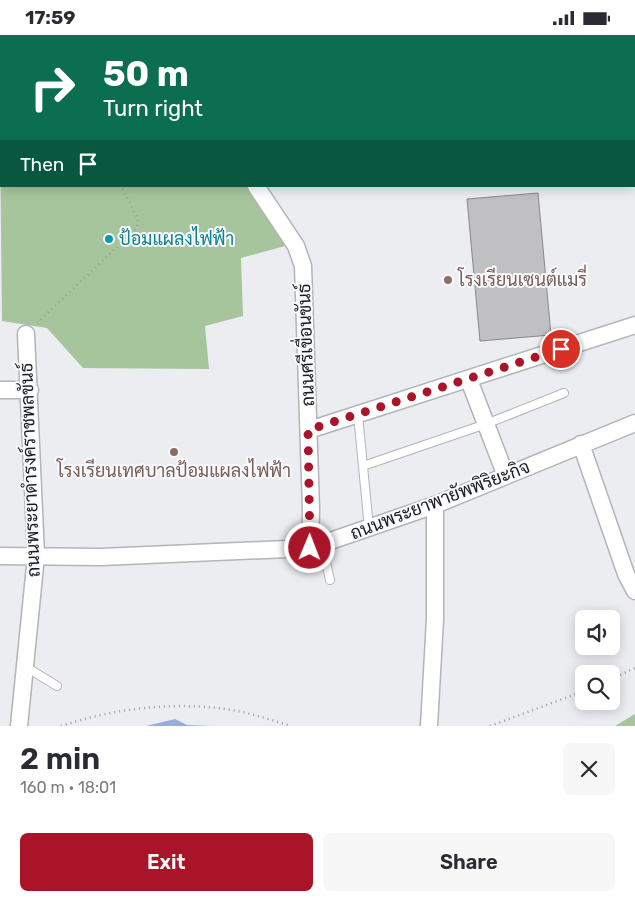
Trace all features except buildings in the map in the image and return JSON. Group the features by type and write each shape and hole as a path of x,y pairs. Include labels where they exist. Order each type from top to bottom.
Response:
{"street":[{"name":"ถนนศรีเขื่อนขันธ์","path":"257,187 296,247 304,266 308,430 316,547"},
{"path":"308,430 469,380 635,325"},
{"name":"ถนนพระยาดำรงค์ราชพลขันธ์","path":"20,726 36,556 26,334"},
{"path":"469,380 506,476"},
{"path":"0,390 30,390"},
{"name":"ถนนพระยาพายัพพิริยะกิจ","path":"0,556 101,557 316,547 435,505 635,423"},
{"path":"581,444 626,574 635,591"},
{"path":"429,726 435,619 435,505"}],"lane":[{"path":"363,466 486,425 564,393"},
{"path":"358,415 369,528"},
{"path":"316,547 330,580"},
{"path":"26,667 57,686"}],"path":[{"path":"26,334 137,228 138,219 122,187"},
{"path":"620,675 635,668"},
{"path":"490,726 575,694"},
{"path":"61,726 118,711 178,705 242,712 291,726"}],"green space":[{"path":"1,187 252,187 285,246 241,258 243,316 205,326 209,369 83,368 47,328 2,321"},
{"path":"635,714 635,726 615,726"}],"water":[{"path":"175,719 187,725 211,726 146,726"}],"place":[{"name":"ป้อมแผลงไฟฟ้า","path":"109,239"},
{"name":"โรงเรียนเซนต์แมรี่","path":"448,280"},
{"name":"โรงเรียนเทศบาลป้อมแผลงไฟฟ้า","path":"174,452"}],"route":[{"path":"310,548 311,509 308,430 561,349"}]}
